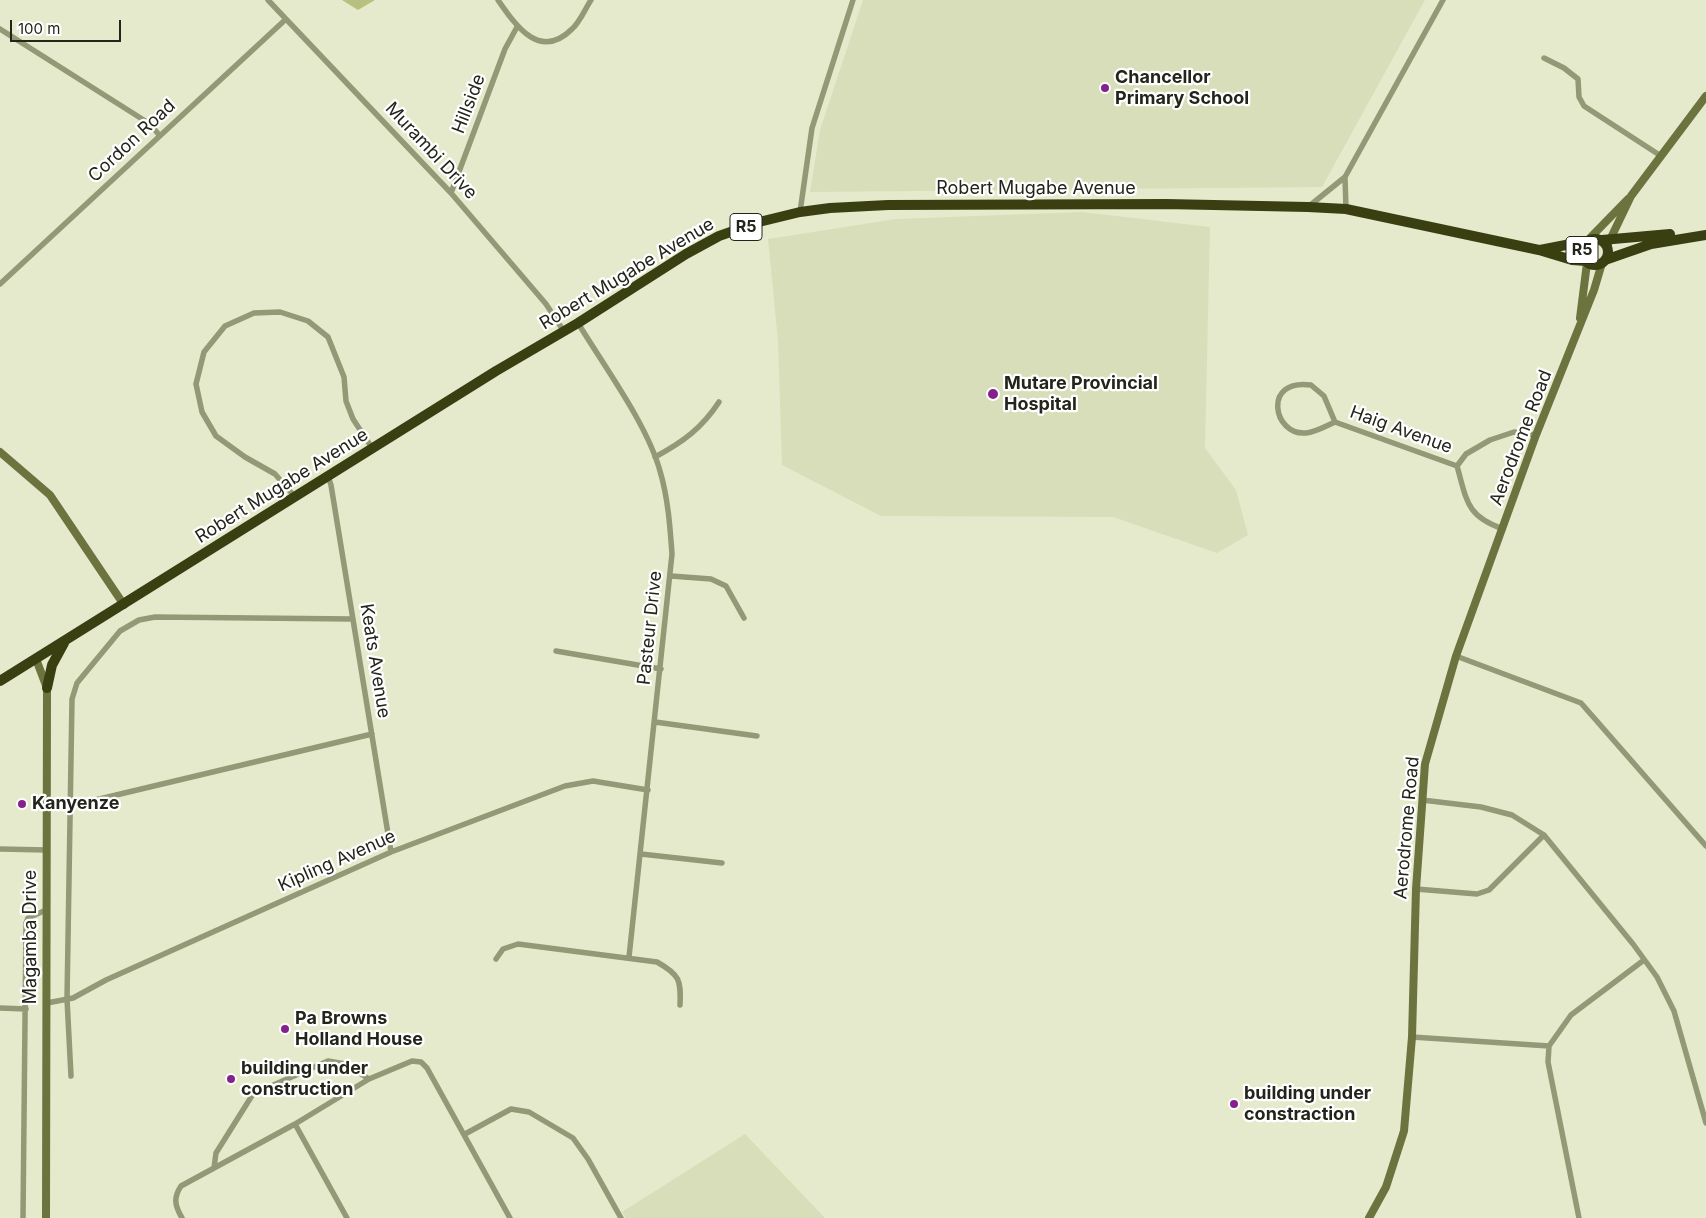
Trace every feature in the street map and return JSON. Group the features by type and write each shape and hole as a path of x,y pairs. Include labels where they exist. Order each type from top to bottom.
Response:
{"highway":[{"name":"Robert Mugabe Avenue","path":"0,681 372,448 563,330 578,323 686,254 719,236 759,222 800,212 888,205 1166,204 1308,207 1346,210 1539,250 1559,257 1586,262"},
{"name":"R5","path":"1706,228 1606,242 1593,238 1587,241 1582,253 1586,262 1594,265 1652,244 1706,235"},
{"name":"Robert Mugabe Avenue","path":"1539,250 1587,241"},
{"name":"R5","path":"1603,262 1608,253 1606,242"},
{"path":"47,688 52,665 64,642"}],"street":[{"name":"Murambi Drive","path":"268,0 451,193 546,304 563,330"},
{"path":"498,0 517,27 530,38 544,43 561,38 573,29 591,0"},
{"path":"800,212 812,128 853,0"},
{"path":"1308,207 1345,177 1443,0"},
{"name":"Cordon Road","path":"0,284 285,20"},
{"name":"Hillside","path":"451,193 505,49 517,27"},
{"path":"0,29 150,124 160,136"},
{"path":"1544,58 1564,68 1578,79 1579,97 1584,106 1661,156"},
{"path":"1587,241 1631,196 1706,96"},
{"path":"1345,177 1346,210"},
{"path":"1606,242 1631,196"},
{"name":"Aerodrome Road","path":"1575,340 1586,288 1586,262"},
{"name":"Aerodrome Road","path":"1370,1218 1386,1187 1404,1131 1412,1037 1416,889 1426,764 1456,656 1536,435 1575,340 1603,262"},
{"path":"294,497 275,474 245,457 216,436 202,412 196,384 204,352 226,326 254,313 280,312 308,321 328,338 344,377 346,401 353,419 372,448"},
{"name":"Pasteur Drive","path":"578,323 646,435 655,457 668,508 672,554 629,957"},
{"name":"Haig Avenue","path":"1335,422 1324,396 1312,385 1291,385 1283,391 1278,402 1279,415 1285,426 1296,432 1306,433 1335,422 1457,466"},
{"path":"655,457 681,444 708,418 719,402"},
{"path":"1503,529 1484,522 1474,514 1467,501 1457,466 1466,454 1490,440 1514,432 1536,435"},
{"path":"0,452 50,495 124,605"},
{"name":"Keats Avenue","path":"328,476 391,852"},
{"path":"671,576 711,578 726,586 744,618"},
{"path":"71,1076 67,999 72,699 77,683 120,631 139,620 155,617 353,619"},
{"path":"556,651 661,669"},
{"path":"1456,656 1581,703 1706,846"},
{"name":"Magamba Drive","path":"36,659 47,688 46,1218"},
{"path":"655,722 757,736"},
{"path":"70,806 372,734"},
{"name":"Kipling Avenue","path":"47,1003 67,999 391,852 565,786 593,781 648,790"},
{"path":"1422,800 1481,807 1512,815 1544,835 1657,977 1674,1011 1706,1123"},
{"path":"1416,889 1477,894 1489,890 1544,835"},
{"path":"0,850 46,850"},
{"path":"641,854 722,863"},
{"path":"23,1218 26,923 28,918 46,910"},
{"path":"496,959 503,949 518,944 657,962 672,971 680,983 680,1005"},
{"path":"1578,1218 1548,1062 1548,1046 1571,1015 1644,960"},
{"path":"0,1008 26,1009"},
{"path":"1412,1037 1548,1046"},
{"path":"214,1168 216,1153 253,1094 328,1061 345,1064 369,1079"},
{"path":"182,1218 176,1207 175,1195 181,1186 295,1124 369,1079 412,1061 421,1062 427,1068 510,1218"},
{"path":"465,1134 511,1109 529,1112 573,1138 588,1159 621,1218"},
{"path":"295,1124 347,1218"}],"shaded area":[{"name":"Chancellor Primary School","path":"863,0 1425,0 1322,187 810,192 820,130"},
{"name":"Mutare Provincial Hospital","path":"1082,212 1210,227 1205,448 1236,490 1248,535 1217,553 1113,517 881,516 782,465 778,341 768,239 896,219"},
{"path":"745,1134 825,1218 626,1218 622,1212"}],"green space":[{"path":"342,0 375,0 358,10"}],"place":[{"name":"Chancellor Primary School","path":"1105,88"},
{"name":"Mutare Provincial Hospital","path":"993,394"},
{"name":"Kanyenze","path":"22,804"},
{"name":"Pa Browns Holland House","path":"285,1029"},
{"name":"building under construction","path":"231,1079"},
{"name":"building under constraction","path":"1234,1104"}]}
